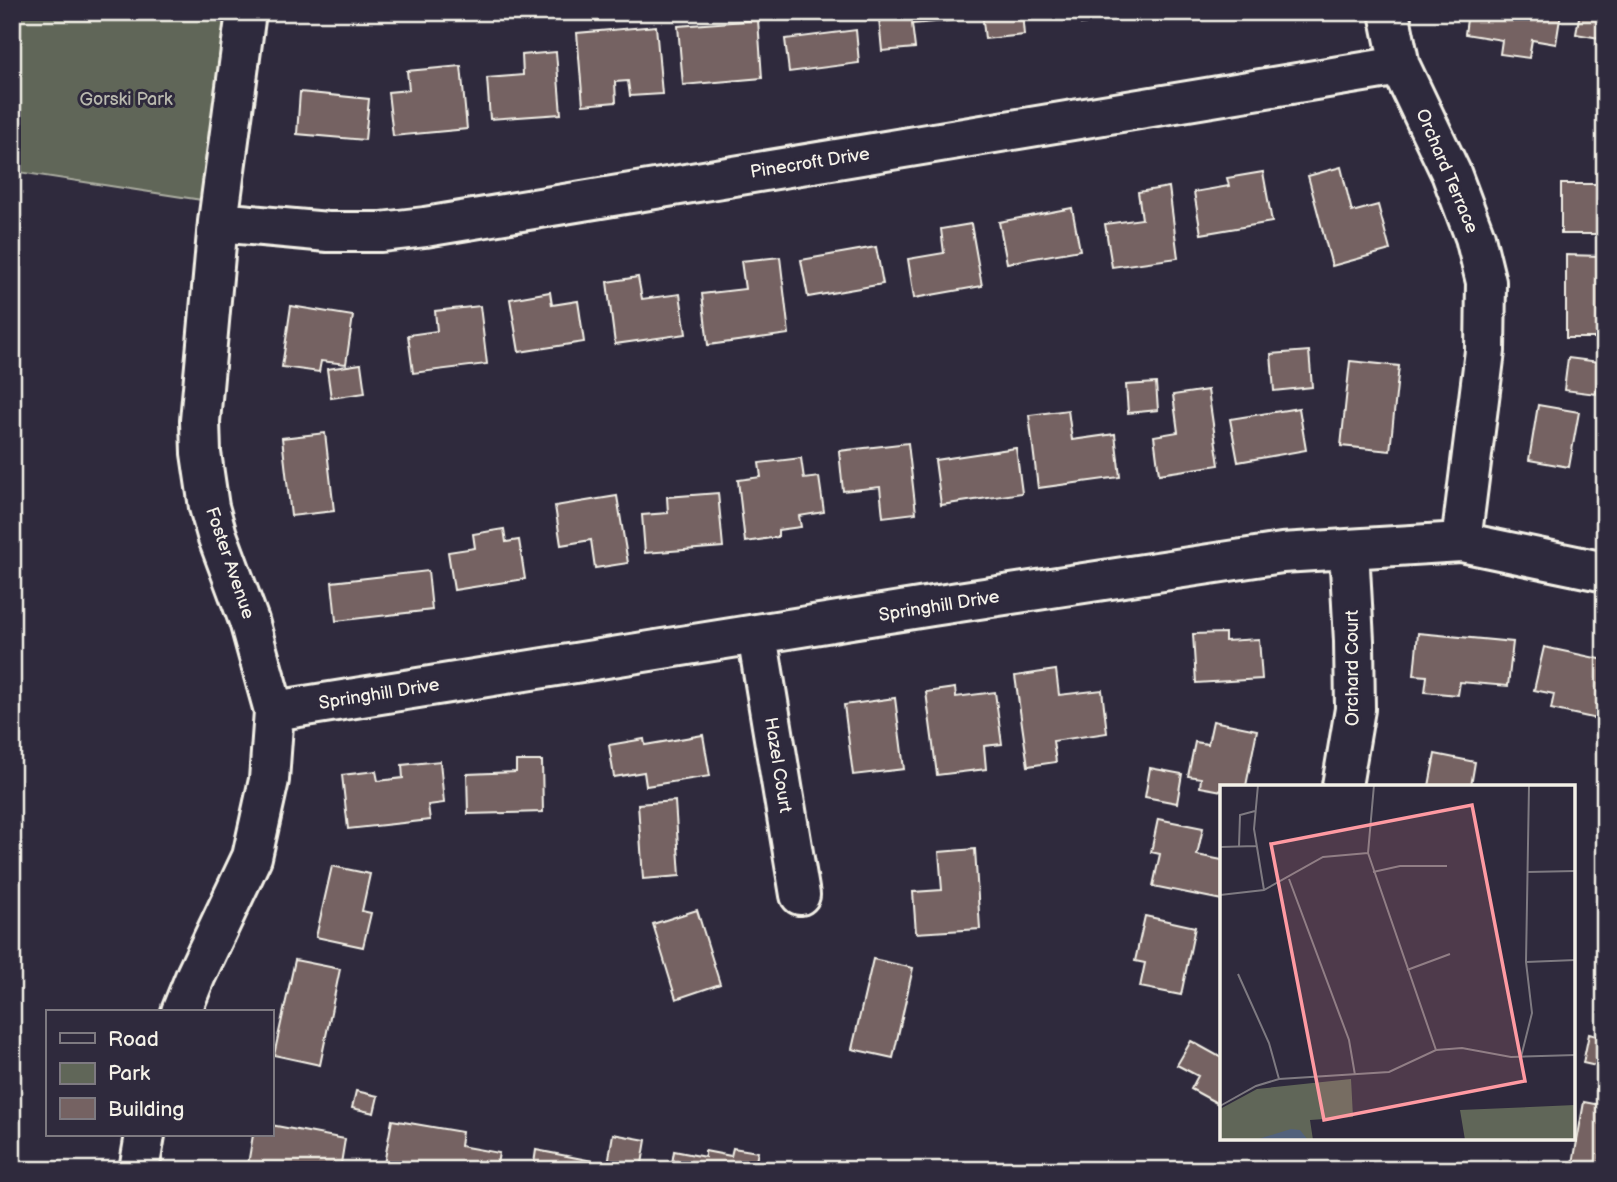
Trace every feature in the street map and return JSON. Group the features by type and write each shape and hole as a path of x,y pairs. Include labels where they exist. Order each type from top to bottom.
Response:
{"street":[{"name":"Foster Avenue","path":"182,1010 252,857 269,780 274,711 250,621 209,508 201,453 200,421 218,222 246,12"},
{"name":"Orchard Terrace","path":"1389,12 1400,66 1451,173 1475,237 1486,282 1485,351 1461,542"},
{"name":"Pinecroft Drive","path":"218,222 328,232 381,232 425,227 1400,66"},
{"name":"Springhill Drive","path":"274,711 1282,553 1461,542 1605,572"},
{"name":"Orchard Court","path":"1342,785 1355,709 1349,549"},
{"name":"Hazel Court","path":"757,635 800,895"},
{"path":"139,1170 145,1136"}],"green space":[{"name":"Gorski Park","path":"12,12 226,12 202,200 12,171"}],"building":[{"path":"887,12 957,12 957,20 912,24 915,48 882,51 879,19 888,18"},
{"path":"982,12 1022,12 1024,35 985,39"},
{"path":"1079,12 1145,12 1146,14 1081,24"},
{"path":"1468,12 1561,12 1556,44 1532,40 1529,58 1500,54 1502,40 1465,34"},
{"path":"1580,12 1605,12 1605,39 1576,34"},
{"path":"758,20 762,78 683,85 678,26"},
{"path":"656,26 662,94 630,96 628,81 615,82 616,102 583,105 577,33"},
{"path":"856,30 859,63 789,72 785,39"},
{"path":"556,52 561,114 490,119 487,78 523,75 522,55"},
{"path":"461,66 467,129 393,136 388,92 409,90 407,71"},
{"path":"300,92 369,99 365,140 297,134"},
{"path":"1341,167 1352,212 1378,205 1390,250 1332,266 1308,176"},
{"path":"1263,172 1272,222 1201,234 1194,192 1229,186 1227,178"},
{"path":"1561,184 1603,184 1603,234 1561,234"},
{"path":"1169,187 1178,258 1112,267 1105,224 1142,219 1138,192"},
{"path":"1072,208 1080,250 1007,263 999,222"},
{"path":"971,224 982,286 914,298 908,259 944,253 941,229"},
{"path":"876,247 883,284 808,297 801,260"},
{"path":"1566,255 1602,256 1605,338 1566,338"},
{"path":"780,257 789,334 708,345 702,294 745,289 741,261"},
{"path":"638,277 642,299 680,294 686,334 615,344 607,282"},
{"path":"550,292 552,305 578,301 584,342 519,352 510,299"},
{"path":"291,306 353,316 346,364 321,361 319,372 282,367"},
{"path":"480,306 487,364 413,373 408,335 437,331 435,311"},
{"path":"1309,351 1312,387 1274,391 1271,354"},
{"path":"1568,358 1600,362 1596,394 1564,390"},
{"path":"1350,361 1399,366 1390,451 1341,446"},
{"path":"361,364 365,393 331,398 327,369"},
{"path":"1156,383 1158,410 1128,413 1126,385"},
{"path":"1208,390 1219,465 1159,474 1154,436 1178,432 1173,395"},
{"path":"1538,405 1579,412 1569,467 1529,460"},
{"path":"1299,408 1306,450 1238,462 1230,419"},
{"path":"1068,410 1072,440 1115,434 1120,477 1038,488 1029,415"},
{"path":"325,433 334,511 291,516 282,438"},
{"path":"908,443 916,513 883,517 880,487 843,491 839,451"},
{"path":"1016,448 1022,493 941,505 935,460"},
{"path":"801,458 804,479 819,477 824,512 799,516 801,527 778,530 778,537 745,542 738,480 761,477 759,463"},
{"path":"718,493 723,547 645,553 642,515 668,513 667,497"},
{"path":"617,496 628,563 595,568 591,540 561,545 555,506"},
{"path":"504,529 506,542 519,540 525,579 454,590 448,552 475,548 473,534"},
{"path":"428,571 432,610 336,621 332,582"},
{"path":"1225,633 1225,641 1259,639 1262,679 1196,683 1193,634"},
{"path":"1418,633 1513,642 1508,686 1460,682 1458,695 1425,692 1427,676 1414,675"},
{"path":"1544,647 1605,660 1605,707 1602,720 1551,709 1554,694 1534,690"},
{"path":"1056,670 1059,695 1102,690 1107,733 1053,741 1056,762 1028,766 1015,676"},
{"path":"955,688 956,697 995,692 1002,744 984,746 986,769 937,775 926,692"},
{"path":"895,698 904,769 853,775 844,705"},
{"path":"1213,721 1257,730 1246,785 1220,785 1220,791 1200,787 1201,778 1188,776 1195,742 1208,744"},
{"path":"703,735 710,776 646,786 644,772 614,777 609,745 644,739 645,745"},
{"path":"1435,754 1475,762 1471,785 1429,785"},
{"path":"440,761 444,803 428,805 430,820 348,829 342,775 376,771 378,781 403,778 402,765"},
{"path":"516,761 542,761 543,812 468,814 467,774 516,772"},
{"path":"1150,768 1182,774 1177,803 1145,797"},
{"path":"675,801 680,876 643,879 638,804"},
{"path":"1158,819 1203,828 1197,855 1220,860 1220,900 1153,886 1160,854 1151,852"},
{"path":"975,849 980,929 916,933 913,892 942,890 939,852"},
{"path":"332,866 370,874 362,911 371,913 363,947 316,937"},
{"path":"697,910 720,984 676,999 653,924"},
{"path":"1145,916 1195,927 1181,995 1140,987 1145,963 1135,961"},
{"path":"873,959 913,968 893,1058 852,1049"},
{"path":"295,960 340,969 320,1065 274,1055"},
{"path":"1589,1034 1605,1038 1605,1068 1583,1063"},
{"path":"1191,1041 1220,1057 1220,1105 1191,1089 1198,1076 1177,1065"},
{"path":"356,1091 378,1096 374,1113 352,1108"},
{"path":"1584,1102 1605,1106 1605,1170 1572,1169"},
{"path":"392,1120 462,1132 460,1146 499,1153 496,1170 416,1170 384,1164"},
{"path":"273,1125 345,1139 340,1170 247,1170 253,1136 273,1136"},
{"path":"613,1134 646,1140 641,1170 533,1170 536,1150 608,1164"},
{"path":"733,1148 758,1152 754,1170 671,1170 674,1151 705,1157 705,1151 731,1156"}]}
